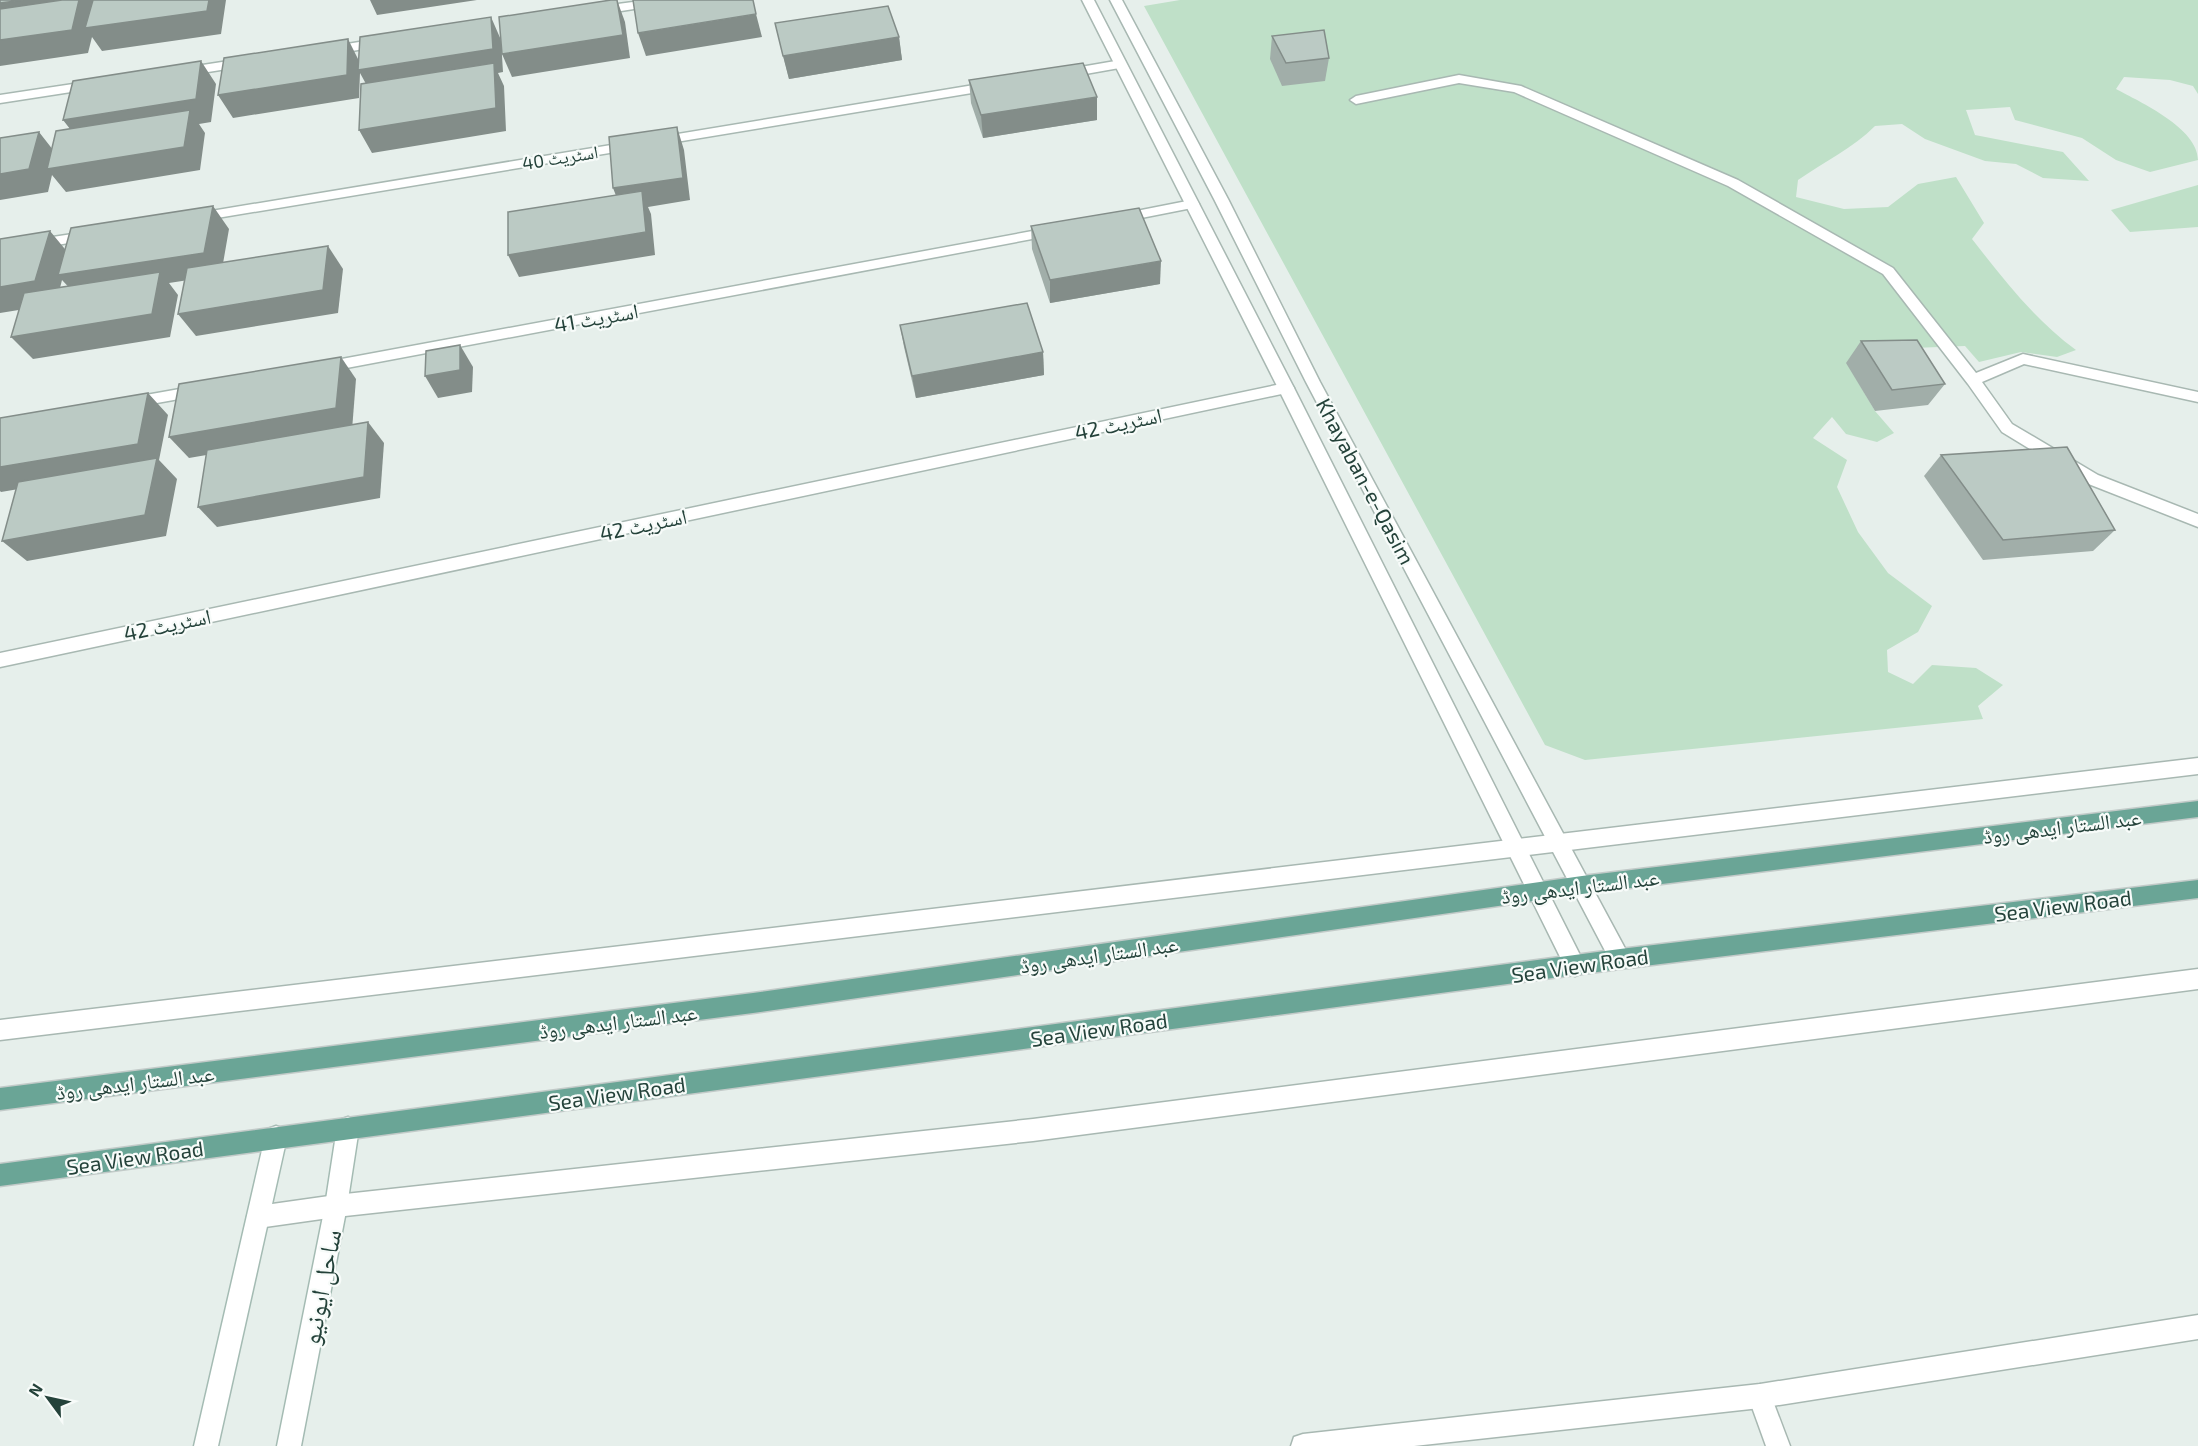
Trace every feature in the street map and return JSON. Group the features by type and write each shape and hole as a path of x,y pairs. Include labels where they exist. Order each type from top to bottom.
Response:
{"main road":[{"name":"عبد الستار ایدھی روڈ","path":"0,1099 753,1004 1538,890 2198,810"},
{"name":"Sea View Road","path":"0,1175 1620,959 2198,889"}],"street":[{"path":"579,14 673,0"},
{"name":"Khayaban-e-Qasim","path":"1088,0 1286,388 1575,966"},
{"name":"Khayaban-e-Qasim","path":"1116,0 1221,199 1313,382 1620,959"},
{"path":"319,52 402,40"},
{"path":"165,75 260,61"},
{"path":"1050,76 1121,64"},
{"path":"1356,100 1459,79 1517,89 1733,183 1888,271 1973,380 2007,428 2092,479 2198,521"},
{"path":"0,99 106,83"},
{"name":"اسٹریٹ 40","path":"177,221 1003,84"},
{"path":"1098,222 1192,204"},
{"name":"اسٹریٹ 41","path":"303,371 1063,229"},
{"path":"0,250 106,232"},
{"path":"1973,380 2023,359 2198,398"},
{"path":"117,406 221,386"},
{"name":"اسٹریٹ 42","path":"0,660 1286,388"},
{"path":"0,1030 2198,766"},
{"path":"258,1217 336,1206 1033,1130 2198,979"},
{"name":"ساحل ایونیو","path":"289,1446 336,1206 348,1128"},
{"path":"206,1446 276,1137"},
{"path":"1303,1446 1760,1396 2198,1327"},
{"path":"1760,1396 1778,1446"}],"green space":[{"path":"1180,0 2198,0 2198,94 2193,86 2170,80 2124,77 2116,89 2166,117 2178,127 2189,137 2198,160 2150,172 2116,160 2082,138 2015,120 2010,107 1966,110 1975,135 2063,152 2089,181 2043,178 2016,164 1985,161 1925,139 1902,124 1875,126 1848,148 1798,180 1796,197 1844,209 1888,207 1918,184 1956,177 1984,223 1972,239 2033,312 2076,350 2057,357 2021,352 1979,362 1965,346 1913,348 1847,363 1875,411 1894,433 1877,442 1846,434 1832,417 1813,438 1847,460 1837,487 1858,532 1888,573 1932,606 1918,632 1887,650 1888,672 1913,684 1932,665 1976,668 2003,685 1978,706 1983,719 1585,760 1545,745 1144,6"},
{"path":"2198,185 2198,227 2130,232 2111,210"}],"building":[{"path":"0,0 23,0 0,3"},
{"path":"62,0 79,0 72,30 0,40 0,9"},
{"path":"93,0 209,0 207,11 85,28"},
{"path":"617,0 623,35 502,54 499,17"},
{"path":"633,0 753,0 756,14 638,33"},
{"path":"888,6 899,37 783,56 775,23"},
{"path":"491,17 493,49 358,70 360,37"},
{"path":"1324,30 1329,58 1286,63 1272,36"},
{"path":"348,39 347,75 218,95 224,58"},
{"path":"201,61 196,99 63,120 73,81"},
{"path":"494,63 496,108 359,130 361,84"},
{"path":"1083,63 1097,97 981,115 969,80"},
{"path":"190,110 184,147 47,169 56,131"},
{"path":"677,127 683,178 613,188 609,137"},
{"path":"39,132 29,169 0,174 0,138"},
{"path":"642,191 646,232 508,255 508,212"},
{"path":"213,206 204,253 58,275 71,228"},
{"path":"1139,208 1161,261 1050,280 1031,226"},
{"path":"50,231 35,281 0,287 0,239"},
{"path":"328,246 323,290 178,314 187,268"},
{"path":"160,272 152,314 11,337 24,293"},
{"path":"1027,303 1043,352 912,376 900,325"},
{"path":"1917,340 1945,384 1892,390 1861,341"},
{"path":"460,345 460,370 425,376 426,351"},
{"path":"341,357 336,408 169,437 179,384"},
{"path":"148,393 138,444 0,467 0,418"},
{"path":"368,422 364,477 198,507 207,450"},
{"path":"2067,447 2115,530 2003,540 1941,455"},
{"path":"157,458 145,515 2,541 18,482"}]}
